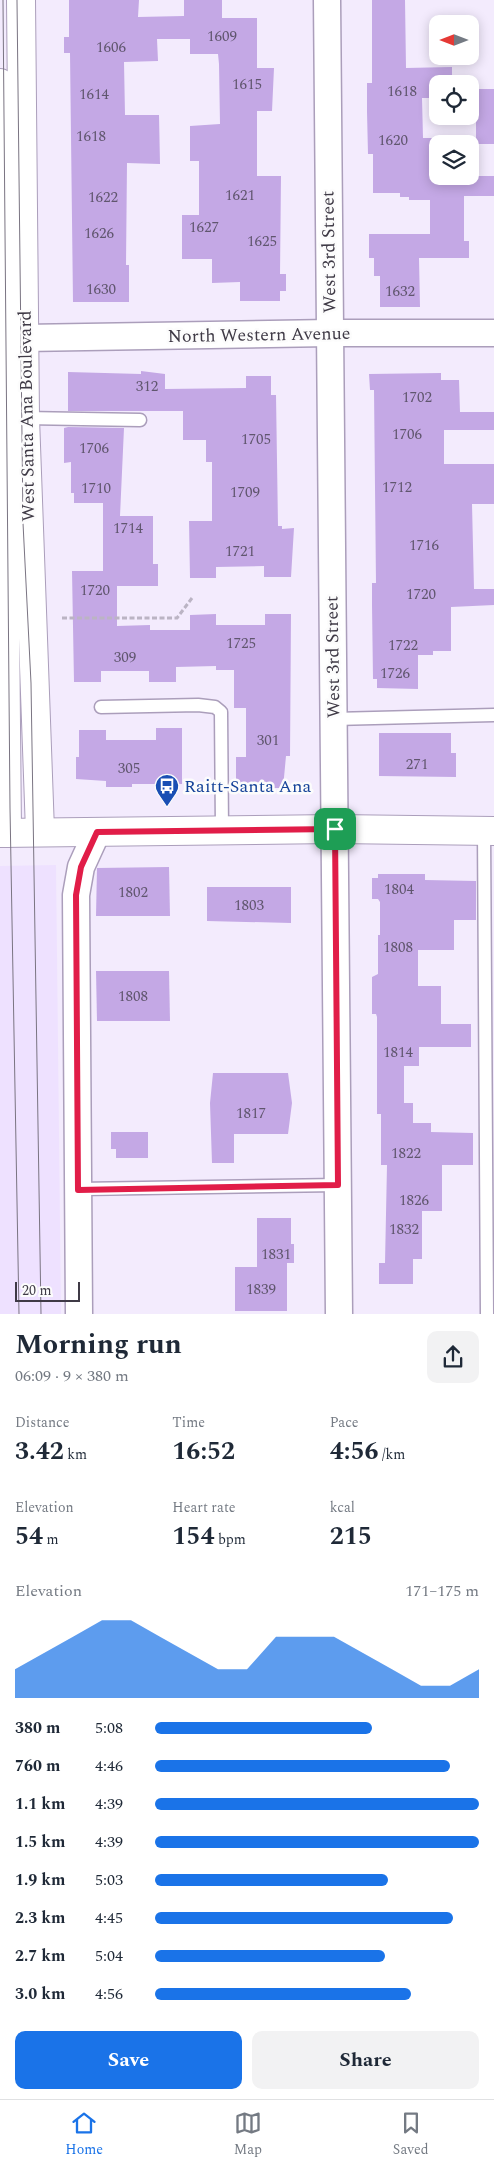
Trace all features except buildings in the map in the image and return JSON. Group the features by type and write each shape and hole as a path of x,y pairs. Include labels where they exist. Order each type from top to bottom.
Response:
{"main road":[{"name":"West Santa Ana Boulevard","path":"3,833 9,339 21,0"},
{"name":"West Santa Ana Boulevard","path":"0,83 9,339 25,418 40,831"},
{"path":"3,833 40,831 335,829 489,831"}],"street":[{"name":"West 3rd Street","path":"327,0 339,1314"},
{"name":"North Western Avenue","path":"9,339 330,333 494,333"},
{"path":"79,1314 76,895 81,867 97,832"}],"lane":[{"path":"25,418 140,420"},
{"path":"100,706 198,705 215,706 221,712 222,830"},
{"path":"334,719 494,715"},
{"path":"486,1314 489,831"},
{"path":"78,1190 338,1185"}],"path":[{"path":"62,618 177,618 192,598"}],"shaded area":[{"path":"56,865 61,1314 0,1314 0,866"}],"tram line":[{"path":"3,0 10,808 19,1314"},
{"path":"17,0 23,523 31,683 41,1314"}],"place":[{"name":"Raitt-Santa Ana","path":"167,807"}],"route":[{"path":"335,829 338,1185 186,1186 78,1190 76,895 81,867 97,832 335,829"}]}
